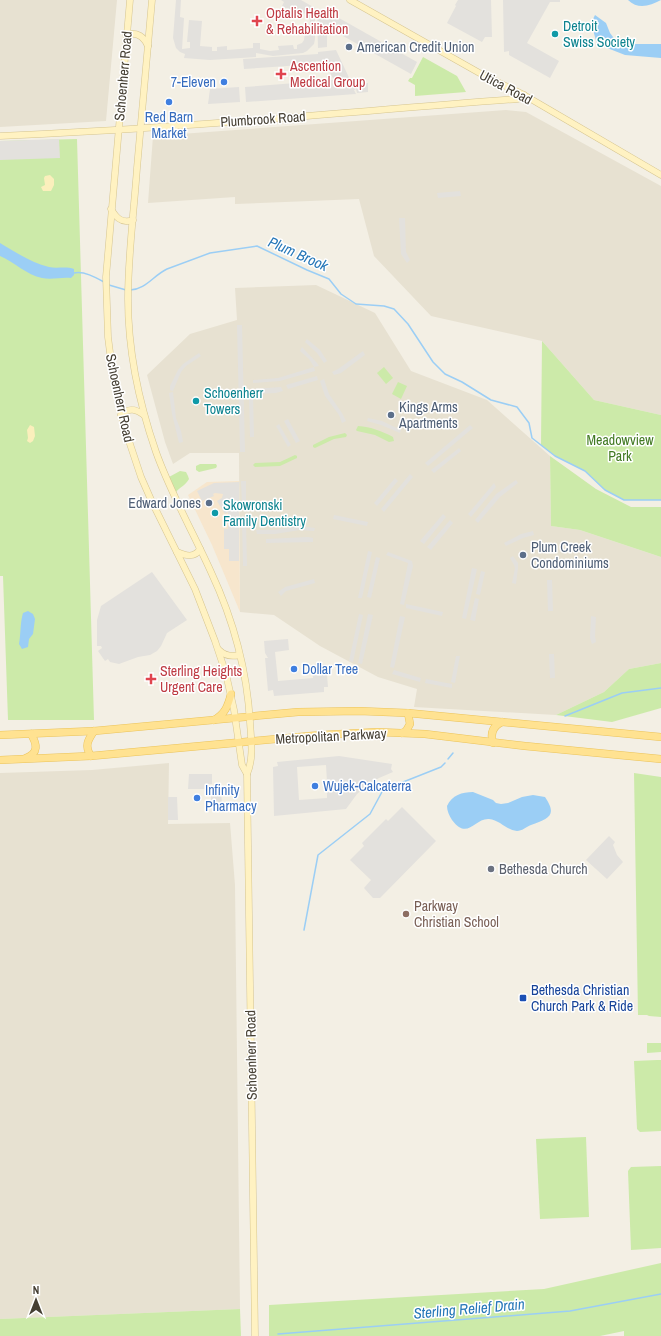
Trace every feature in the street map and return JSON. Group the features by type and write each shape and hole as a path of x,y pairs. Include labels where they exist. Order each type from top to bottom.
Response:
{"main road":[{"name":"Schoenherr Road","path":"130,0 107,262 106,292 110,356 121,415 144,484 203,606 219,650 236,718 242,765 247,774"},
{"name":"Schoenherr Road","path":"152,0 129,262 129,323 132,356 144,415 150,436 166,478 200,548 224,603 240,655 250,717 251,765 247,774 255,1336"},
{"name":"Utica Road","path":"350,0 483,75 524,95 661,175"},
{"path":"126,35 132,33 139,35 144,39 148,46"},
{"name":"Plumbrook Road","path":"0,136 118,130 518,99 524,95"},
{"path":"111,209 120,220 125,222 133,220"},
{"path":"121,415 126,410 132,409 144,415"},
{"path":"177,552 190,556 196,554 200,548"},
{"path":"219,650 228,656 240,655"},
{"path":"214,720 225,711 231,694"},
{"name":"Metropolitan Parkway","path":"0,735 94,731 328,711 359,711 408,713 661,738"},
{"path":"402,733 406,731 410,724 408,713"},
{"path":"493,743 491,735 493,730 502,722"},
{"path":"91,756 87,749 87,744 94,731"},
{"name":"Metropolitan Parkway","path":"0,760 91,756 333,734 402,733 434,735 493,743 661,759"},
{"path":"24,759 31,756 36,750 36,743 31,734"}],"shaded area":[{"path":"0,0 117,0 106,121 0,127"},
{"path":"176,0 181,0 180,17 184,18 182,49 190,48 190,42 187,42 189,20 202,21 200,46 212,47 212,51 217,51 217,47 227,46 227,50 253,48 253,43 260,43 260,49 270,51 279,50 278,46 293,45 294,49 297,49 297,45 302,43 304,40 305,32 309,32 310,19 307,15 297,9 295,13 282,6 284,2 281,0 301,0 315,8 314,44 303,53 273,56 256,53 256,57 210,60 184,58 185,54 176,48 173,38"},
{"path":"458,0 491,0 492,37 485,37 482,42 447,23"},
{"path":"503,0 560,0 560,2 550,2 527,43 559,61 550,78 509,55 509,51 504,52"},
{"path":"323,9 417,62 411,74 327,27 327,47 318,48 317,13 321,13"},
{"path":"336,50 352,84 368,83 368,92 357,93 356,89 354,90 356,94 246,102 245,87 334,80 327,67 331,65 330,63 244,69 243,59 318,54 318,52"},
{"path":"239,87 240,102 208,104 210,89"},
{"path":"506,110 526,112 661,186 661,415 594,400 542,341 431,316 374,256 359,199 235,204 235,197 148,203 153,136"},
{"path":"59,139 60,158 0,160 0,141"},
{"path":"460,191 461,196 438,198 437,193"},
{"path":"399,218 405,218 406,252 410,260 407,263 401,254"},
{"path":"316,285 375,313 411,371 487,400 550,456 551,526 580,530 661,557 661,663 629,669 604,692 556,715 414,707 417,689 378,677 320,646 274,615 240,612 239,453 190,453 173,464 165,442 147,375 190,334 237,320 235,288"},
{"path":"237,325 242,325 245,452 240,452"},
{"path":"307,339 320,350 327,361 324,363 317,353 305,342"},
{"path":"302,347 319,366 314,367 309,359 300,351"},
{"path":"363,351 365,355 341,373 334,375 332,372"},
{"path":"199,353 201,356 186,366 181,372 173,391 170,390 170,386 178,370 183,364"},
{"path":"314,367 315,371 280,381 253,383 253,380 278,378"},
{"path":"317,376 318,380 288,389 286,385"},
{"path":"324,379 329,394 346,421 342,423 339,415 325,396 320,381"},
{"path":"281,387 283,391 276,393 254,394 254,389"},
{"path":"173,392 176,418 183,442 179,443 169,393"},
{"path":"253,394 254,437 250,437 249,395"},
{"path":"368,418 382,421 401,430 400,433 367,421"},
{"path":"288,419 300,441 296,443 284,421"},
{"path":"279,424 291,445 288,447 276,426"},
{"path":"470,425 473,428 428,466 425,463"},
{"path":"459,448 461,451 434,473 431,470"},
{"path":"410,474 413,477 384,512 381,509"},
{"path":"395,478 398,481 377,506 374,503"},
{"path":"516,480 518,483 500,497 478,523 475,520 496,494"},
{"path":"239,481 240,612 212,545 188,495 207,482"},
{"path":"241,481 246,481 246,504 242,504"},
{"path":"239,482 239,561 229,561 229,549 224,549 224,529 228,529 228,512 225,514 217,501 222,498 223,494 215,493 213,494 214,496 202,501 197,491 214,483"},
{"path":"494,483 496,487 471,517 468,514"},
{"path":"443,514 446,517 424,544 420,541"},
{"path":"334,515 368,522 367,526 333,519"},
{"path":"450,520 453,523 431,550 427,547"},
{"path":"242,522 246,522 247,566 243,566"},
{"path":"300,526 315,528 314,531 300,530 275,534 257,534 256,530 274,530"},
{"path":"533,531 534,535 523,538 506,546 504,543 521,534"},
{"path":"313,538 313,542 266,543 266,539"},
{"path":"368,551 372,552 362,598 358,598"},
{"path":"388,552 412,561 413,566 404,605 400,604 408,563 386,555"},
{"path":"513,556 518,563 516,584 512,583 515,568 510,558"},
{"path":"376,557 380,558 371,598 367,597"},
{"path":"472,568 477,569 466,619 462,618"},
{"path":"481,571 485,572 480,595 476,594"},
{"path":"152,572 187,620 167,633 161,646 157,651 150,655 138,657 119,664 110,662 108,659 105,661 98,651 102,648 101,646 97,646 97,620 101,606"},
{"path":"314,579 315,583 286,591 281,596 278,592 285,587"},
{"path":"547,580 552,580 553,611 548,611"},
{"path":"475,598 479,599 475,621 470,620"},
{"path":"406,604 443,612 442,616 406,608"},
{"path":"359,614 363,615 353,662 349,661"},
{"path":"368,614 373,615 362,664 358,663"},
{"path":"400,616 405,617 394,668 390,667"},
{"path":"591,616 596,617 596,642 592,644 590,638"},
{"path":"288,639 289,650 275,652 278,681 313,678 312,665 326,664 328,687 324,687 324,692 274,696 273,690 268,691 265,658 268,658 265,653 264,641"},
{"path":"549,654 554,654 555,678 550,678"},
{"path":"456,656 460,656 455,683 451,682"},
{"path":"394,670 421,678 420,682 392,674"},
{"path":"426,679 452,684 452,688 425,683"},
{"path":"339,756 392,764 391,769 393,772 367,785 357,794 346,809 274,816 273,767 278,766 277,762","holes":["326,765 327,782 330,782 330,790 327,791 327,798 299,800 297,767"]},
{"path":"169,763 168,824 230,823 235,885 240,1309 0,1319 0,773 92,770"},
{"path":"189,774 212,774 212,784 208,784 208,789 188,789"},
{"path":"211,791 221,791 222,804 211,804"},
{"path":"168,797 177,797 178,820 168,820"},
{"path":"402,807 436,841 380,898 373,898 364,888 371,880 350,860 364,846 362,843 386,819 388,821"},
{"path":"609,836 615,842 613,845 617,855 623,862 607,879 586,860"}],"green space":[{"path":"423,57 457,76 466,92 415,96 415,85 408,81 412,78"},
{"path":"77,139 94,720 8,720 3,576 0,576 0,141"},
{"name":"Meadowview Park","path":"542,341 594,400 661,415 661,500 624,500 605,490 585,471 555,456 541,445"},
{"path":"384,367 393,378 386,384 377,373"},
{"path":"398,382 407,386 401,399 392,394"},
{"path":"358,426 372,428 385,433 393,437 394,441 389,442 375,435 357,431"},
{"path":"345,433 347,435 346,437 334,439 315,448 313,447 313,445 329,437"},
{"path":"295,455 297,458 280,466 255,467 253,465 255,463 280,462"},
{"path":"550,456 596,489 631,507 661,507 661,557 580,530 551,526"},
{"path":"200,464 216,464 217,466 216,468 199,472 196,470 196,466"},
{"path":"180,471 186,472 189,479 176,492 169,477"},
{"path":"661,663 661,708 612,722 556,715 604,692 629,669"},
{"path":"634,773 661,777 661,1017 638,1015"},
{"path":"647,1043 661,1043 661,1052 647,1053"},
{"path":"661,1060 661,1131 640,1132 637,1129 634,1061"},
{"path":"586,1137 589,1217 540,1219 536,1139"},
{"path":"661,1166 661,1248 631,1250 628,1171 631,1167"},
{"path":"661,1263 661,1336 624,1336 624,1331 600,1336 269,1336 269,1305 544,1289"},
{"path":"240,1309 241,1336 0,1336 0,1319"}],"sand":[{"path":"50,175 54,179 54,185 51,191 43,191 41,187 45,185 44,178 45,176"},
{"path":"30,425 34,427 35,436 33,441 30,443 27,441 27,430"}],"water":[{"path":"628,0 661,0 653,4 640,6"},
{"path":"595,15 606,23 610,33 616,41 634,44 661,44 661,58 625,55 597,44 591,23"},
{"path":"0,243 36,263 52,268 74,269 74,275 71,278 49,279 31,274 0,256"},
{"path":"28,611 33,614 35,619 33,634 29,639 28,647 22,649 19,644 21,621 23,613"},
{"path":"473,792 501,804 533,795 545,797 549,803 551,813 546,819 519,831 510,829 496,821 489,819 479,822 467,829 462,829 452,820 448,813 447,806 452,799 458,795"}],"waterway":[{"name":"Plum Brook","path":"130,290 140,288 167,269 210,253 257,246 329,279 341,294 356,304 384,306 394,309 408,324 433,362 445,374 462,382 491,400 517,407 529,423 532,438 555,456 585,471 605,490 624,500 661,500"},
{"name":"Plum Brook","path":"74,273 93,276 104,282"},
{"name":"Plum Brook","path":"109,285 126,290"},
{"path":"565,716 622,693 661,688"},
{"path":"448,759 453,753"},
{"path":"304,930 318,855 370,814 383,790 441,767 445,763"},
{"name":"Sterling Relief Drain","path":"278,1334 570,1311 661,1294"}],"place":[{"name":"Optalis Health & Rehabilitation","path":"257,21"},
{"name":"Detroit Swiss Society","path":"555,34"},
{"name":"American Credit Union","path":"349,47"},
{"name":"Ascention Medical Group","path":"281,74"},
{"name":"7-Eleven","path":"224,82"},
{"name":"Red Barn Market","path":"169,102"},
{"name":"Schoenherr Towers","path":"196,401"},
{"name":"Kings Arms Apartments","path":"391,415"},
{"name":"Edward Jones","path":"209,503"},
{"name":"Skowronski Family Dentistry","path":"215,513"},
{"name":"Plum Creek Condominiums","path":"523,555"},
{"name":"Dollar Tree","path":"294,669"},
{"name":"Sterling Heights Urgent Care","path":"151,679"},
{"name":"Wujek-Calcaterra","path":"315,786"},
{"name":"Infinity Pharmacy","path":"197,798"},
{"name":"Bethesda Church","path":"491,869"},
{"name":"Parkway Christian School","path":"406,914"},
{"name":"Bethesda Christian Church Park & Ride","path":"523,998"}]}
